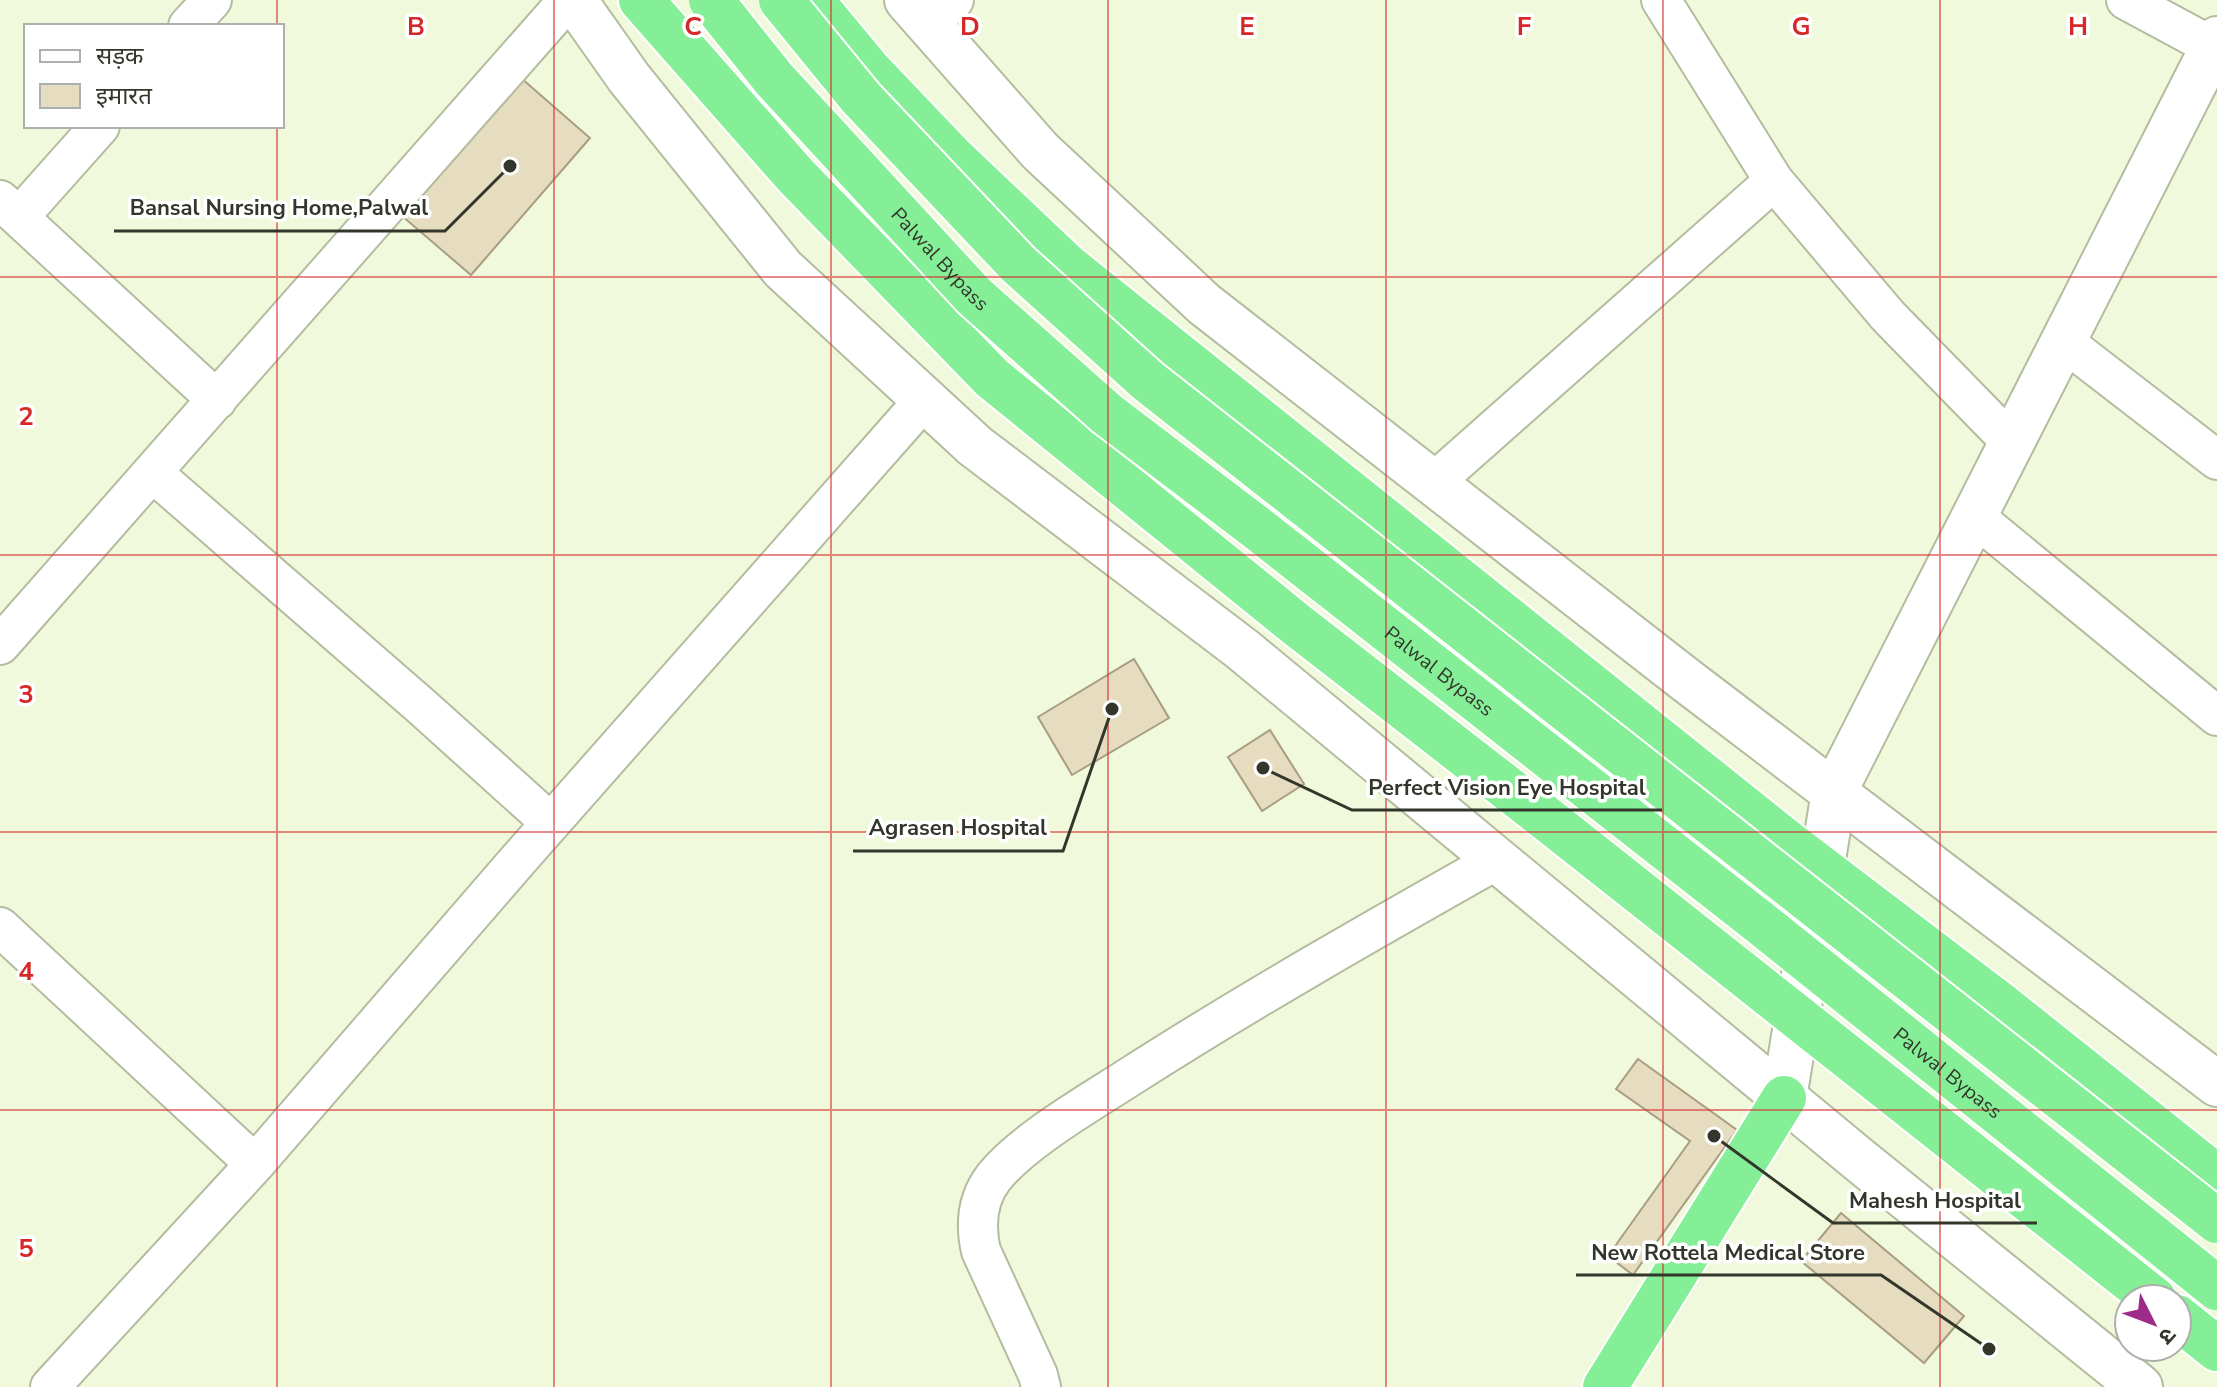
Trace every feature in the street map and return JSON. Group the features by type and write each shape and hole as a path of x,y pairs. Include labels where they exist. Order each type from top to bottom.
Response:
{"highway":[{"path":"641,0 796,176 992,378 1297,625 1551,821 2134,1283"},
{"name":"Palwal Bypass","path":"711,0 774,79 974,296 1107,414 1758,921 2217,1288"},
{"path":"781,0 861,98 1018,264 1148,381 2217,1221"},
{"path":"811,0 870,71 952,157 1067,266 1821,869 2001,1005 2217,1177"},
{"path":"1608,1386 1784,1098"},
{"path":"2193,1330 2217,1349"}],"street":[{"path":"190,24 212,0"},
{"path":"0,645 571,0 629,78 783,269 975,446 1242,649 1784,1098 2140,1387"},
{"path":"1661,0 1774,181 1888,316 2012,443"},
{"path":"1784,1098 1834,792 2216,45 2126,0"},
{"path":"930,8 1040,151 1204,304 2217,1084"},
{"path":"98,128 9,208 217,400"},
{"path":"1433,483 1774,181"},
{"path":"2063,341 2217,460"},
{"path":"50,1387 255,1164 925,399"},
{"path":"153,473 551,823"},
{"path":"1974,516 2217,716"},
{"path":"1041,1387 981,1251 976,1230 982,1195 995,1175 1019,1153 1074,1113 1143,1069 1299,972 1497,860"},
{"path":"0,927 255,1164"}],"building":[{"path":"521,78 590,138 471,275 402,216"},
{"path":"1134,659 1169,718 1072,775 1038,717"},
{"path":"1270,730 1304,784 1262,811 1228,757"},
{"path":"1638,1059 1737,1130 1633,1275 1608,1256 1690,1141 1616,1089"},
{"path":"1841,1213 1964,1316 1924,1363 1801,1261"}],"place":[{"name":"Bansal Nursing Home,Palwal","path":"510,166"},
{"name":"Agrasen Hospital","path":"1112,709"},
{"name":"Perfect Vision Eye Hospital","path":"1263,768"},
{"name":"Mahesh Hospital","path":"1714,1136"},
{"name":"New Rottela Medical Store","path":"1989,1349"}]}
